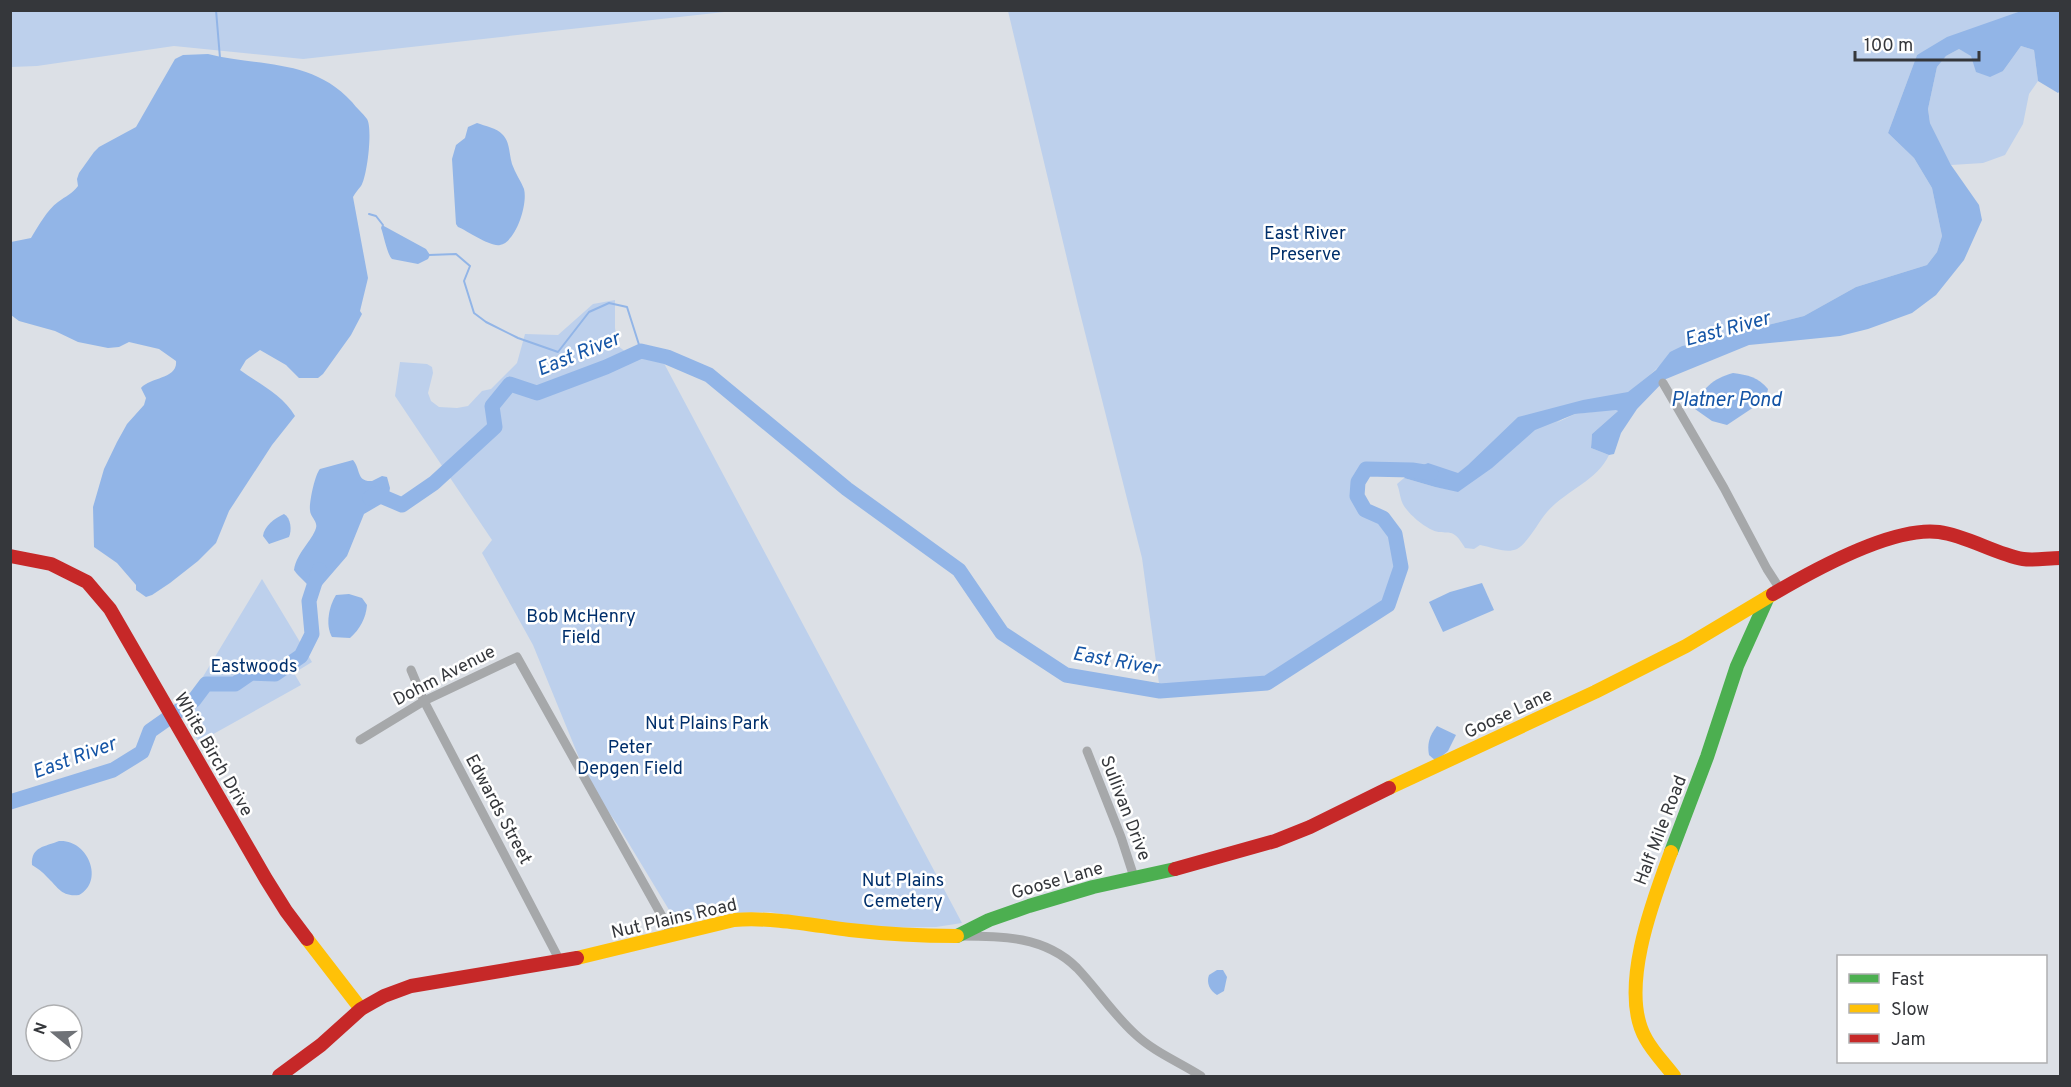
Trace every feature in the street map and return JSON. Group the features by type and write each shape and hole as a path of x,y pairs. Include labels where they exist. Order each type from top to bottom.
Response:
{"street":[{"path":"1663,383 1724,488 1767,569 1775,593"},
{"name":"Goose Lane","path":"960,936 967,930 999,916 1093,887 1191,865 1265,844 1310,827 1595,692 1686,646 1819,567 1895,537 1917,532 1940,532 2024,559 2061,558"},
{"name":"White Birch Drive","path":"10,556 51,564 87,582 110,609 178,729 286,910 361,1009"},
{"name":"Half Mile Road","path":"1674,1077 1645,1038 1634,1001 1640,954 1651,904 1707,757 1737,666 1775,593"},
{"name":"Dohm Avenue","path":"360,740 424,701 517,657 673,936"},
{"name":"Edwards Street","path":"411,670 424,701 560,961"},
{"name":"Sullivan Drive","path":"1087,752 1121,837 1134,877"},
{"name":"Nut Plains Road","path":"279,1077 321,1045 361,1009 384,996 411,986 560,961 734,920 753,918 769,918 837,929 901,935 1020,939 1045,945 1061,954 1076,968 1135,1034 1151,1047 1201,1077"}],"green space":[{"path":"10,11 733,11 303,59 174,46 37,66 11,67"},
{"name":"East River Preserve","path":"1008,11 2021,11 1917,55 1888,133 1914,158 1932,188 1942,236 1937,252 1927,265 1856,287 1804,316 1682,346 1633,389 1623,403 1579,409 1556,423 1575,414 1616,409 1618,411 1592,434 1591,448 1609,455 1604,464 1589,479 1554,505 1517,549 1504,550 1480,545 1474,549 1465,548 1452,533 1430,529 1412,516 1403,504 1397,484 1404,478 1458,491 1533,431 1459,479 1429,479 1412,470 1366,469 1358,482 1357,496 1365,510 1383,518 1395,534 1401,567 1388,605 1267,683 1160,691 1142,558 1078,305"},
{"path":"2021,46 2034,50 2038,81 2029,94 2023,124 2005,155 1983,163 1951,165 1930,123 1928,109 1937,67 1946,56 1959,49 2003,71"},
{"name":"Nut Plains Park","path":"615,300 615,328 618,346 626,352 658,352 962,923 936,927 861,928 770,912 723,913 677,923 617,824 591,787 533,645 482,553 492,540 395,396 400,362 427,364 432,367 433,373 428,393 431,401 439,407 468,406 482,391 491,389 517,363 525,334 558,335 593,304"},
{"name":"Eastwoods","path":"262,579 312,662 294,673 301,685 199,742 181,713"}],"water":[{"path":"2021,11 2060,11 2060,91 2058,93 2038,81 2034,50 2021,46 2003,71 1990,77 1976,72 1971,56 1959,49 1946,56 1937,67 1928,109 1930,123 1951,165 1979,205 1982,220 1964,260 1936,295 1912,313 1868,329 1840,336 1749,345 1666,379 1637,409 1621,433 1614,454 1609,455 1591,448 1592,434 1618,411 1575,414 1535,430 1492,468 1458,492 1404,478 1412,470 1428,463 1458,473 1518,417 1583,400 1628,392 1656,370 1670,352 1682,346 1804,316 1856,287 1927,265 1937,252 1942,236 1932,188 1914,158 1888,133 1917,55 1947,37"},
{"path":"208,54 303,71 337,88 367,119 369,142 367,163 361,186 353,197 368,278 360,311 362,314 351,335 318,378 299,378 286,365 260,350 246,360 240,370 277,396 295,416 272,445 229,511 216,543 170,583 146,597 136,590 136,585 117,563 94,547 93,507 104,469 117,442 127,424 144,405 146,398 141,388 145,384 168,375 173,371 176,361 159,349 129,342 119,347 108,348 78,342 55,331 19,321 11,315 11,242 31,238 50,209 78,186 79,173 94,152 136,127 175,59 183,55"},
{"path":"477,123 497,130 505,137 512,164 524,189 525,196 520,222 511,237 500,245 485,241 456,224 452,159 456,145 465,138 468,127"},
{"path":"382,225 426,249 430,255 428,259 418,264 392,259 381,228"},
{"name":"Platner Pond","path":"1733,373 1748,376 1760,382 1768,389 1766,399 1727,425 1712,421 1695,409 1697,402 1709,385"},
{"path":"353,460 361,477 367,481 382,476 387,477 390,488 388,500 364,514 347,556 322,585 317,589 312,589 294,570 298,558 316,528 310,506 316,477 320,469"},
{"path":"284,514 290,524 289,537 269,544 263,536 265,529"},
{"path":"1482,583 1494,610 1443,632 1429,602 1450,592"},
{"path":"349,594 362,598 367,605 364,619 350,638 332,637 328,621 331,605 336,595"},
{"path":"1437,726 1456,735 1448,751 1436,761 1429,755 1428,747 1430,737"},
{"path":"59,841 69,842 78,847 90,862 91,880 87,889 79,895 64,893 32,865 36,851"},
{"path":"1217,970 1223,970 1227,977 1224,991 1217,995 1211,989 1208,981 1209,975"}],"waterway":[{"path":"216,10 220,58"},
{"path":"369,214 376,216 383,225"},
{"path":"429,255 456,254 470,266 464,281 474,313 486,322 518,338 558,352 589,312 609,303 627,307 641,351"},
{"name":"East River","path":"370,498 376,494 402,505 434,483 495,427 492,406 510,384 537,393 641,351 667,357 709,375 847,489 959,570 1002,633 1066,675 1160,691 1267,683 1388,605 1401,567 1395,534 1383,518 1365,510 1357,496 1358,482 1366,469 1412,470 1431,473"},
{"name":"East River","path":"10,802 113,770 142,752 150,731 194,700 206,684 235,684 251,673 275,674 301,656 312,634 309,601 319,570"}],"traffic: fast":[{"path":"1671,852 1707,757 1737,666 1768,597"},
{"path":"957,936 989,920 1029,906 1093,887 1175,869"}],"traffic: slow":[{"path":"1389,788 1595,692 1686,646 1773,594"},
{"path":"1671,852 1641,946 1636,996 1638,1019 1646,1039 1674,1076"},
{"path":"577,958 734,920 749,919 876,933 957,936"},
{"path":"307,939 361,1009"}],"traffic: jam":[{"path":"1773,594 1853,552 1899,536 1920,532 1950,534 2023,559 2060,558"},
{"path":"10,556 51,564 87,582 110,609 266,879 307,939"},
{"path":"1175,869 1275,841 1310,827 1389,788"},
{"path":"279,1076 321,1045 361,1009 384,996 411,986 577,958"}],"park label":[{"name":"Bob McHenry Field","path":"581,626"},
{"name":"Peter Depgen Field","path":"630,757"},
{"name":"Nut Plains Cemetery","path":"903,890"}]}
